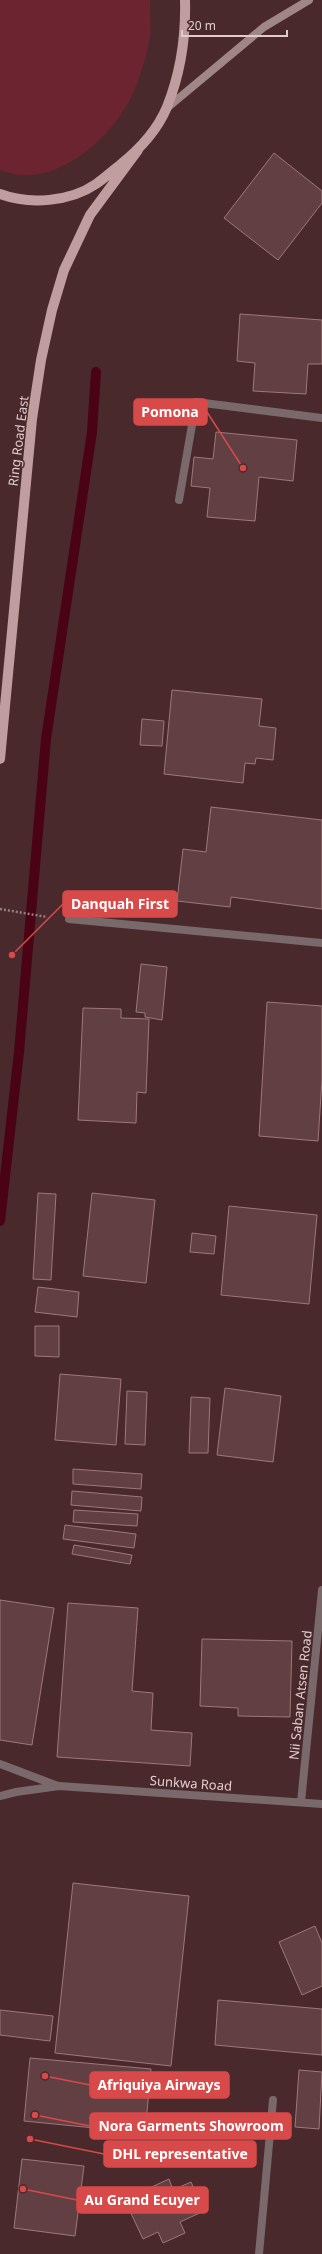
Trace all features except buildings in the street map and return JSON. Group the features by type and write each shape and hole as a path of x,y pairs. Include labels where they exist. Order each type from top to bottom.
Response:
{"main road":[{"path":"0,194 9,197 38,201 68,196 95,185 138,150 155,130 167,108 180,69 186,28 185,0"},
{"path":"167,108 264,26 309,0"},
{"name":"Ring Road East","path":"0,759 32,419 41,360 52,310 64,270 90,215 138,150"}],"street":[{"path":"179,500 196,402 322,418"},
{"path":"69,919 322,943"},
{"name":"Nii Saban Atsen Road","path":"301,1802 322,1590"},
{"name":"Sunkwa Road","path":"0,1764 59,1786"},
{"name":"Sunkwa Road","path":"0,1796 59,1786 322,1804"},
{"path":"259,2254 273,2100"}],"path":[{"path":"0,909 41,916"}],"shaded area":[{"path":"0,0 150,0 150,36 148,48 136,86 127,105 115,123 82,155 62,166 42,173 21,175 0,170"}],"waterway":[{"path":"0,1221 19,1052 46,739 92,432 96,372"}],"place":[{"name":"Pomona","path":"243,468"},
{"name":"Danquah First","path":"12,955"},
{"name":"Afriquiya Airways","path":"45,2076"},
{"name":"Nora Garments Showroom","path":"35,2115"},
{"name":"DHL representative","path":"30,2139"},
{"name":"Au Grand Ecuyer","path":"23,2189"}]}
